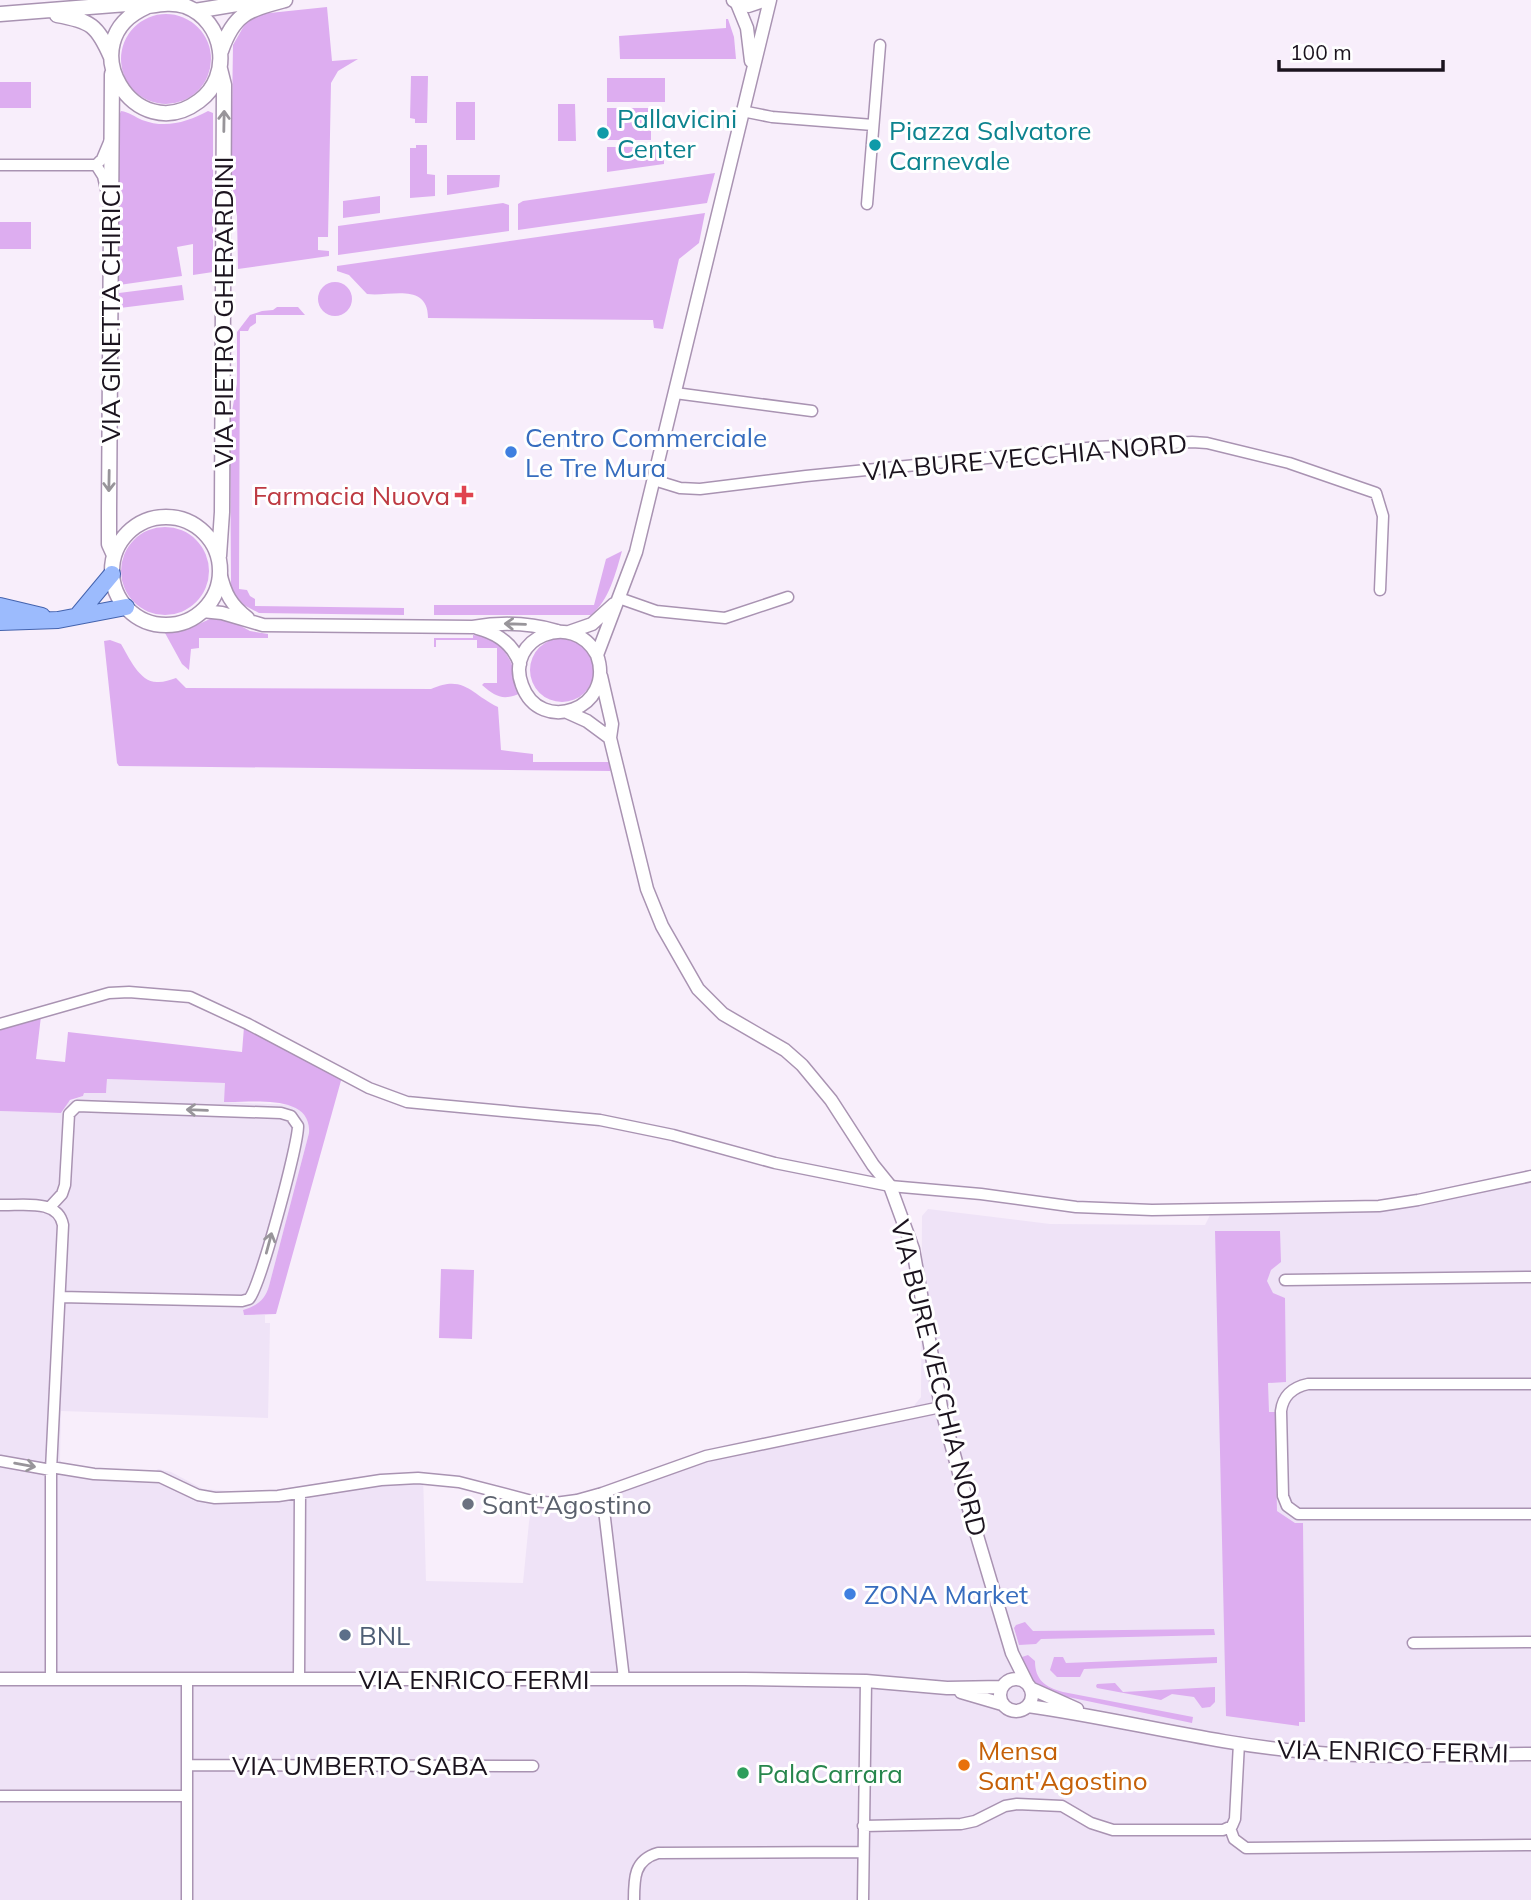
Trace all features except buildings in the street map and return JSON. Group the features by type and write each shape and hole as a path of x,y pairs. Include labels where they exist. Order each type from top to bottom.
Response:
{"main road":[{"path":"195,12 262,0"},
{"path":"275,0 285,1"},
{"path":"220,52 230,29 242,15 257,7 292,0"},
{"path":"735,0 748,5 763,0"},
{"path":"0,14 127,4 146,7 171,3 195,12 213,29 220,52 220,68 214,85 201,100 185,109 167,112 148,110 132,101 119,86 102,36 91,25 80,19 39,12"},
{"path":"112,63 114,41 121,27 130,17 146,7"},
{"name":"VIA GINETTA CHIRICI","path":"112,63 109,544 114,555"},
{"name":"VIA PIETRO GHERARDINI","path":"219,556 222,512 224,97 220,68"},
{"path":"171,517 197,526 211,540 219,556 220,572 214,597 202,611 188,620 163,624 147,621 126,607 116,592 112,574 114,555 122,539 136,526 153,518 171,517"},
{"path":"77,616 112,574"},
{"path":"0,606 58,620"},
{"path":"4,623 58,620 126,607"}],"street":[{"path":"735,0 746,22 751,72"},
{"path":"597,655 633,564 770,0"},
{"path":"867,204 880,45"},
{"path":"742,111 772,117 873,125"},
{"path":"0,165 96,165 102,159 112,138"},
{"path":"96,165 103,176 111,203"},
{"path":"675,393 812,411"},
{"name":"VIA BURE VECCHIA NORD","path":"654,481 680,488 700,489 806,475 1097,447 1167,442 1207,443 1289,463 1376,493 1383,516 1380,590"},
{"path":"220,572 227,597 237,610 254,623"},
{"path":"619,598 656,611 724,618 788,597"},
{"path":"520,664 524,653 535,639 598,620 619,598"},
{"path":"202,611 222,612 254,623 274,625 473,627 494,624 533,625 563,632 586,640 597,655 601,676 596,690 587,702 566,712"},
{"path":"473,627 501,638 517,657 521,683 530,699 547,710 566,712 587,721 610,738"},
{"name":"VIA BURE VECCHIA NORD","path":"601,676 612,724 610,738 647,889 662,926 698,989 723,1014 778,1045 802,1065 831,1100 873,1165 890,1186 913,1249 941,1407 1012,1653 1029,1685"},
{"path":"0,1024 109,993 190,997 270,1035 369,1088 407,1102 617,1123 673,1135 775,1163 890,1186 981,1194 1076,1207 1152,1210 1379,1206 1531,1177"},
{"path":"50,1207 62,1194 65,1185 69,1114 73,1108 96,1106 287,1114 298,1126 257,1288 249,1299 60,1297"},
{"path":"0,1205 50,1207 59,1214 62,1225 51,1469 51,1679"},
{"path":"1285,1280 1531,1278"},
{"path":"1531,1384 1318,1384 1296,1388 1286,1397 1282,1406 1283,1496 1287,1506 1294,1512 1309,1515 1531,1514"},
{"path":"0,1461 94,1474 160,1477 198,1494 215,1498 267,1497 381,1480 418,1478 459,1482 544,1503 565,1503 602,1493 706,1456 941,1407"},
{"path":"299,1679 300,1493"},
{"path":"602,1493 624,1679"},
{"path":"1413,1643 1531,1642"},
{"path":"1002,1704 999,1698 1012,1653"},
{"name":"VIA ENRICO FERMI","path":"0,1679 866,1681 947,1688"},
{"path":"187,1679 187,1900"},
{"path":"947,1688 1004,1684 1017,1679 1090,1715"},
{"path":"863,1900 866,1681"},
{"path":"947,1688 1002,1704 1014,1711 1028,1706 1032,1697 1029,1685"},
{"path":"1028,1706 1090,1715"},
{"name":"VIA ENRICO FERMI","path":"1090,1715 1239,1743 1341,1754 1531,1754"},
{"path":"1239,1743 1235,1819 1230,1828 1234,1839 1246,1848 1531,1845"},
{"name":"VIA UMBERTO SABA","path":"187,1765 533,1766"},
{"path":"0,1796 187,1796"},
{"path":"863,1826 961,1824 975,1821 1005,1806 1017,1804 1062,1806 1091,1823 1113,1830 1230,1828"},
{"path":"634,1900 634,1877 638,1866 646,1858 658,1853 863,1852"}],"shaded area":[{"path":"327,7 332,61 358,59 338,71 331,83 328,237 318,237 318,250 329,251 329,256 238,269 237,216 231,176 233,45 245,24 260,14"},
{"path":"166,14 183,18 198,27 207,42 211,59 207,76 198,91 183,100 166,104 149,100 134,91 125,76 121,59 125,42 134,27 149,18"},
{"path":"726,19 734,37 736,59 620,59 619,36 726,28"},
{"path":"411,76 428,76 427,123 415,123 415,119 410,118"},
{"path":"607,78 665,78 665,102 607,102"},
{"path":"0,82 31,82 31,108 0,108"},
{"path":"456,102 475,102 475,140 456,140"},
{"path":"558,104 575,104 576,141 558,141"},
{"path":"607,108 651,108 651,140 607,140"},
{"path":"121,111 159,124 184,121 208,111 213,113 213,272 193,275 193,244 177,247 182,276 119,285 118,118"},
{"path":"416,145 427,145 427,174 435,175 435,196 410,198 410,148 416,148"},
{"path":"607,147 664,147 664,164 607,172"},
{"path":"715,173 707,203 518,230 518,204 523,201"},
{"path":"447,175 500,175 499,187 447,195"},
{"path":"380,196 380,213 343,218 343,201"},
{"path":"503,203 509,205 509,231 338,255 338,226"},
{"path":"705,213 699,243 679,259 663,329 654,328 653,320 428,318 422,299 415,295 367,294 349,275 337,271 337,266"},
{"path":"0,222 31,222 31,249 0,249"},
{"path":"335,282 347,287 352,299 347,311 335,316 323,311 318,299 323,287"},
{"path":"182,285 184,300 120,308 119,293"},
{"path":"277,307 298,307 305,315 256,315 256,323 248,331 240,331 239,589 247,590 255,599 255,606 404,608 404,615 259,613 240,603 231,587 230,422 237,384 237,332 250,315"},
{"path":"156,527 174,527 190,534 202,546 209,562 209,580 202,596 190,608 174,615 156,615 140,608 128,596 121,580 121,562 128,546 140,534"},
{"path":"622,551 607,594 591,615 434,615 434,605 594,605 606,559"},
{"path":"212,618 230,620 250,631 268,634 268,638 199,638 199,648 191,649 189,670 182,664 165,633 188,629"},
{"path":"473,635 494,641 501,647 511,663 521,693 509,697 500,696 482,685 497,683 497,648 477,648 477,640 436,640 434,647 434,638 473,638"},
{"path":"556,638 568,638 585,647 592,658 592,682 585,693 568,702 556,702 544,697 535,688 530,676 530,664 535,652 544,643"},
{"path":"104,641 121,644 136,669 146,679 159,682 176,678 186,688 431,689 442,685 460,685 498,707 501,750 533,754 533,762 610,762 610,771 119,766"},
{"path":"41,1016 36,1059 65,1062 68,1032 242,1052 244,1027 342,1077 276,1314 244,1315 243,1310 260,1302 269,1286 309,1133 307,1120 301,1111 278,1103 224,1102 225,1083 107,1079 106,1093 84,1093 83,1096 70,1100 61,1113 0,1111 0,1029"},
{"path":"107,1079 225,1083 225,1102 292,1105 308,1119 309,1133 267,1294 257,1305 243,1310 244,1315 265,1315 265,1323 270,1323 268,1418 61,1411 60,1460 64,1466 122,1471 155,1472 158,1469 171,1472 203,1489 257,1493 356,1477 394,1473 423,1474 426,1581 523,1583 534,1497 577,1495 701,1453 912,1408 921,1397 922,1216 928,1209 1050,1224 1205,1225 1216,1203 1387,1200 1531,1170 1531,1900 0,1900 0,1111 61,1113 68,1102 83,1096 84,1093 106,1093"},
{"path":"1215,1231 1280,1231 1281,1262 1271,1270 1267,1281 1273,1293 1285,1298 1286,1382 1268,1383 1269,1412 1275,1412 1277,1511 1295,1523 1303,1523 1305,1722 1299,1722 1299,1726 1226,1716"},
{"path":"441,1269 474,1270 472,1339 439,1338"},
{"path":"1025,1622 1033,1631 1214,1629 1215,1635 1041,1639 1036,1644 1019,1645 1014,1628"},
{"path":"1028,1655 1035,1661 1039,1678 1051,1688 1193,1717 1192,1723 1049,1693 1029,1674 1022,1657"},
{"path":"1054,1657 1063,1657 1066,1663 1217,1657 1217,1663 1084,1669 1080,1677 1057,1677 1050,1670"},
{"path":"1115,1683 1123,1692 1215,1687 1215,1702 1210,1707 1202,1708 1194,1697 1172,1694 1161,1700 1097,1688 1096,1686"}],"place":[{"name":"Pallavicini Center","path":"603,133"},
{"name":"Piazza Salvatore Carnevale","path":"875,145"},
{"name":"Centro Commerciale Le Tre Mura","path":"511,452"},
{"name":"Farmacia Nuova","path":"464,495"},
{"name":"Sant'Agostino","path":"468,1504"},
{"name":"ZONA Market","path":"850,1594"},
{"name":"BNL","path":"345,1635"},
{"name":"Mensa Sant'Agostino","path":"964,1765"},
{"name":"PalaCarrara","path":"743,1773"}]}
